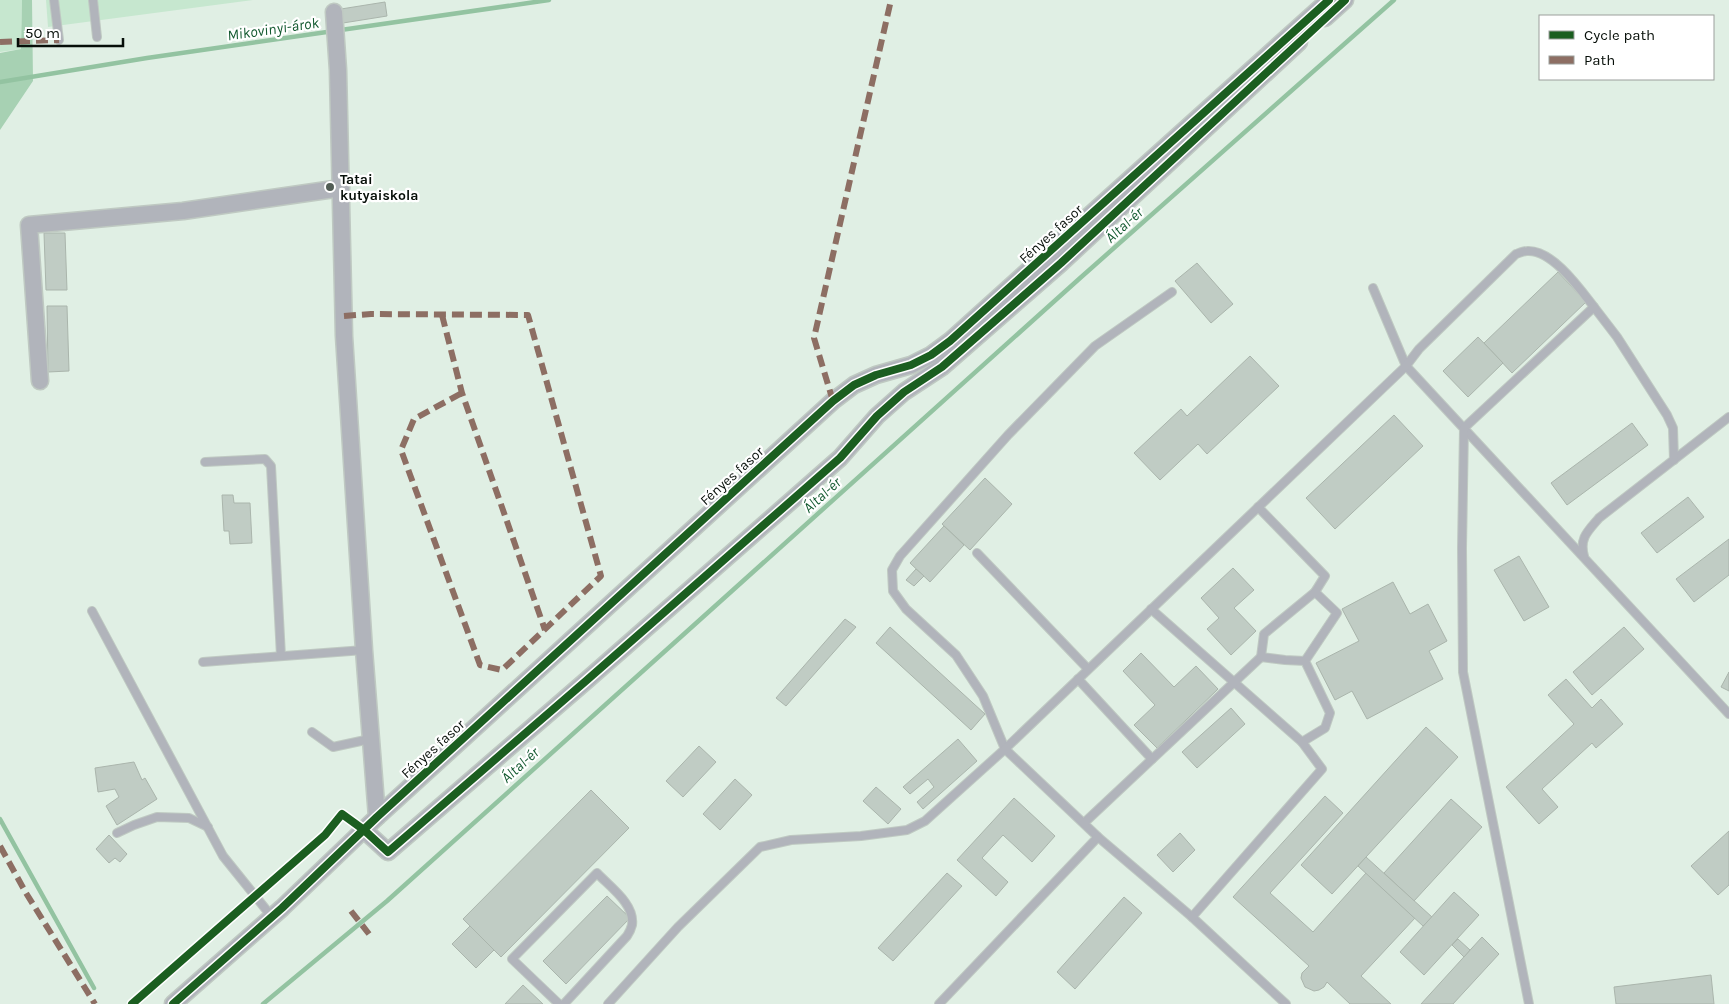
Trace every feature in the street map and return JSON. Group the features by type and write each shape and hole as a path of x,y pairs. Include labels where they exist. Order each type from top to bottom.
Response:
{"street":[{"name":"Fényes fasor","path":"173,1004 272,917 377,817 833,401 854,385 911,365 931,355 950,341 1329,0"},
{"path":"364,830 388,852 832,465 877,416 904,392 942,367 1061,263 1345,0"},
{"path":"334,13 338,70 344,336 370,739 377,817"},
{"path":"40,381 29,225 183,211 341,188"}],"lane":[{"path":"54,0 59,40"},
{"path":"93,0 97,37"},
{"path":"608,1004 678,927 760,848 791,840 861,836 907,830 925,821 1005,749 1406,366 1419,349 1516,254 1528,251 1555,262 1569,275 1594,307 1617,337 1667,415 1673,428 1674,460"},
{"path":"1373,288 1406,366 1729,714"},
{"path":"1172,292 1095,346 1008,434 900,556 892,570 893,591 906,609 956,655 984,696 1005,749 1098,837 1192,918 1286,1004"},
{"path":"1529,1004 1464,672 1462,548 1464,428 1594,307"},
{"path":"1585,559 1581,546 1586,533 1599,518 1729,417"},
{"path":"205,462 265,459 271,466 281,656"},
{"path":"1084,823 1261,657 1264,634 1315,592 1325,576 1258,507"},
{"path":"977,552 1088,669"},
{"path":"1305,661 1337,613 1315,592"},
{"path":"1151,609 1302,742 1322,769 1192,918"},
{"path":"92,610 223,856 272,917"},
{"path":"203,662 364,650"},
{"path":"1261,657 1305,661"},
{"path":"1302,742 1325,728 1330,713 1305,661"},
{"path":"1078,679 1152,759"},
{"path":"312,732 333,747 370,739"},
{"path":"117,833 157,817 189,818 208,827"},
{"path":"939,1004 1098,837"},
{"path":"559,1004 512,959 597,873 631,911 632,925 627,936 564,1004"}],"green space":[{"path":"0,0 22,0 21,49 0,52"},
{"path":"22,0 32,0 33,81 0,130 0,53 21,49"},
{"path":"46,0 253,0 48,27"}],"building":[{"path":"385,2 387,16 343,23 341,9"},
{"path":"44,233 65,233 67,290 46,290"},
{"path":"1197,263 1233,304 1211,323 1175,281"},
{"path":"1558,272 1586,302 1512,373 1484,343"},
{"path":"47,306 67,306 69,371 48,372"},
{"path":"1478,337 1503,363 1468,397 1443,371"},
{"path":"1250,356 1279,386 1207,454 1198,444 1160,480 1134,453 1181,409 1187,416"},
{"path":"1394,415 1423,446 1335,529 1306,498"},
{"path":"1632,423 1648,445 1567,505 1551,483"},
{"path":"985,478 1012,504 970,550 942,524"},
{"path":"222,495 233,495 234,503 250,503 252,543 230,544 229,531 224,531"},
{"path":"1688,497 1704,517 1657,553 1641,533"},
{"path":"944,526 964,545 930,582 910,563"},
{"path":"1729,539 1729,575 1694,602 1676,579"},
{"path":"1519,556 1549,607 1524,621 1494,570"},
{"path":"1233,568 1254,590 1234,608 1256,631 1231,655 1207,629 1219,618 1201,598"},
{"path":"916,569 924,576 914,586 906,580"},
{"path":"1393,582 1410,614 1428,604 1447,641 1429,651 1443,679 1367,719 1352,691 1335,700 1316,663 1359,641 1342,609"},
{"path":"845,619 856,627 786,706 776,698"},
{"path":"890,627 985,714 971,730 876,643"},
{"path":"1624,627 1644,649 1592,695 1573,672"},
{"path":"1141,653 1174,687 1196,666 1218,689 1157,748 1134,725 1155,705 1123,671"},
{"path":"1729,672 1729,691 1721,687"},
{"path":"1566,679 1592,708 1601,699 1623,724 1596,748 1592,743 1542,789 1558,807 1539,824 1506,787 1574,724 1548,695"},
{"path":"1231,708 1245,724 1197,768 1182,752"},
{"path":"1426,727 1458,757 1332,894 1301,865"},
{"path":"958,739 977,761 923,809 917,802 934,787 928,779 910,794 903,787"},
{"path":"699,746 716,762 683,797 666,781"},
{"path":"134,762 142,780 145,778 157,799 117,825 106,806 119,797 115,789 98,792 95,768"},
{"path":"735,779 752,795 720,830 703,814"},
{"path":"876,787 901,809 888,824 863,801"},
{"path":"591,790 629,828 501,957 463,919"},
{"path":"1325,796 1343,813 1270,893 1313,932 1366,873 1415,918 1361,976 1391,1004 1350,1004 1327,982 1319,990 1314,991 1305,987 1301,978 1302,973 1309,966 1233,897"},
{"path":"1014,798 1055,836 1032,862 1003,835 982,858 1008,882 996,896 957,860"},
{"path":"1451,799 1482,827 1414,901 1384,873"},
{"path":"1729,831 1729,885 1718,895 1691,866"},
{"path":"1180,833 1195,850 1173,872 1157,855"},
{"path":"109,835 127,854 120,862 115,858 109,863 96,849"},
{"path":"1366,857 1432,917 1423,926 1358,866"},
{"path":"947,873 962,886 893,961 878,948"},
{"path":"1454,892 1479,915 1424,975 1400,952"},
{"path":"607,896 630,918 566,984 543,961"},
{"path":"1124,897 1142,913 1075,989 1057,972"},
{"path":"470,926 494,950 476,968 452,944"},
{"path":"1482,937 1499,954 1453,1004 1421,1004"},
{"path":"1458,939 1470,950 1464,957 1452,945"},
{"path":"1711,975 1714,1004 1616,1004 1614,987"},
{"path":"523,985 543,1004 505,1004"}],"waterway":[{"name":"Mikovinyi-árok","path":"0,82 147,58 549,0"},
{"name":"Által-ér","path":"263,1004 387,901 1079,279 1394,0"},
{"path":"0,819 94,988"}],"marked path":[{"path":"833,401 814,338 891,0"},
{"path":"0,42 59,40"},
{"path":"344,316 371,314 528,315 601,576 502,670 480,665 401,450 414,419 462,393"},
{"path":"442,315 462,393 545,630"},
{"path":"0,846 26,893 95,1004"},
{"path":"351,911 369,934"}],"cycle path":[{"path":"173,1004 282,908 377,817 833,401 854,385 876,375 911,365 931,355 950,341 1329,0"},
{"path":"132,1004 325,835 342,814 364,830 388,852 840,458 877,416 904,392 942,367 1061,263 1345,0"}],"place":[{"name":"Tatai kutyaiskola","path":"330,187"}]}
